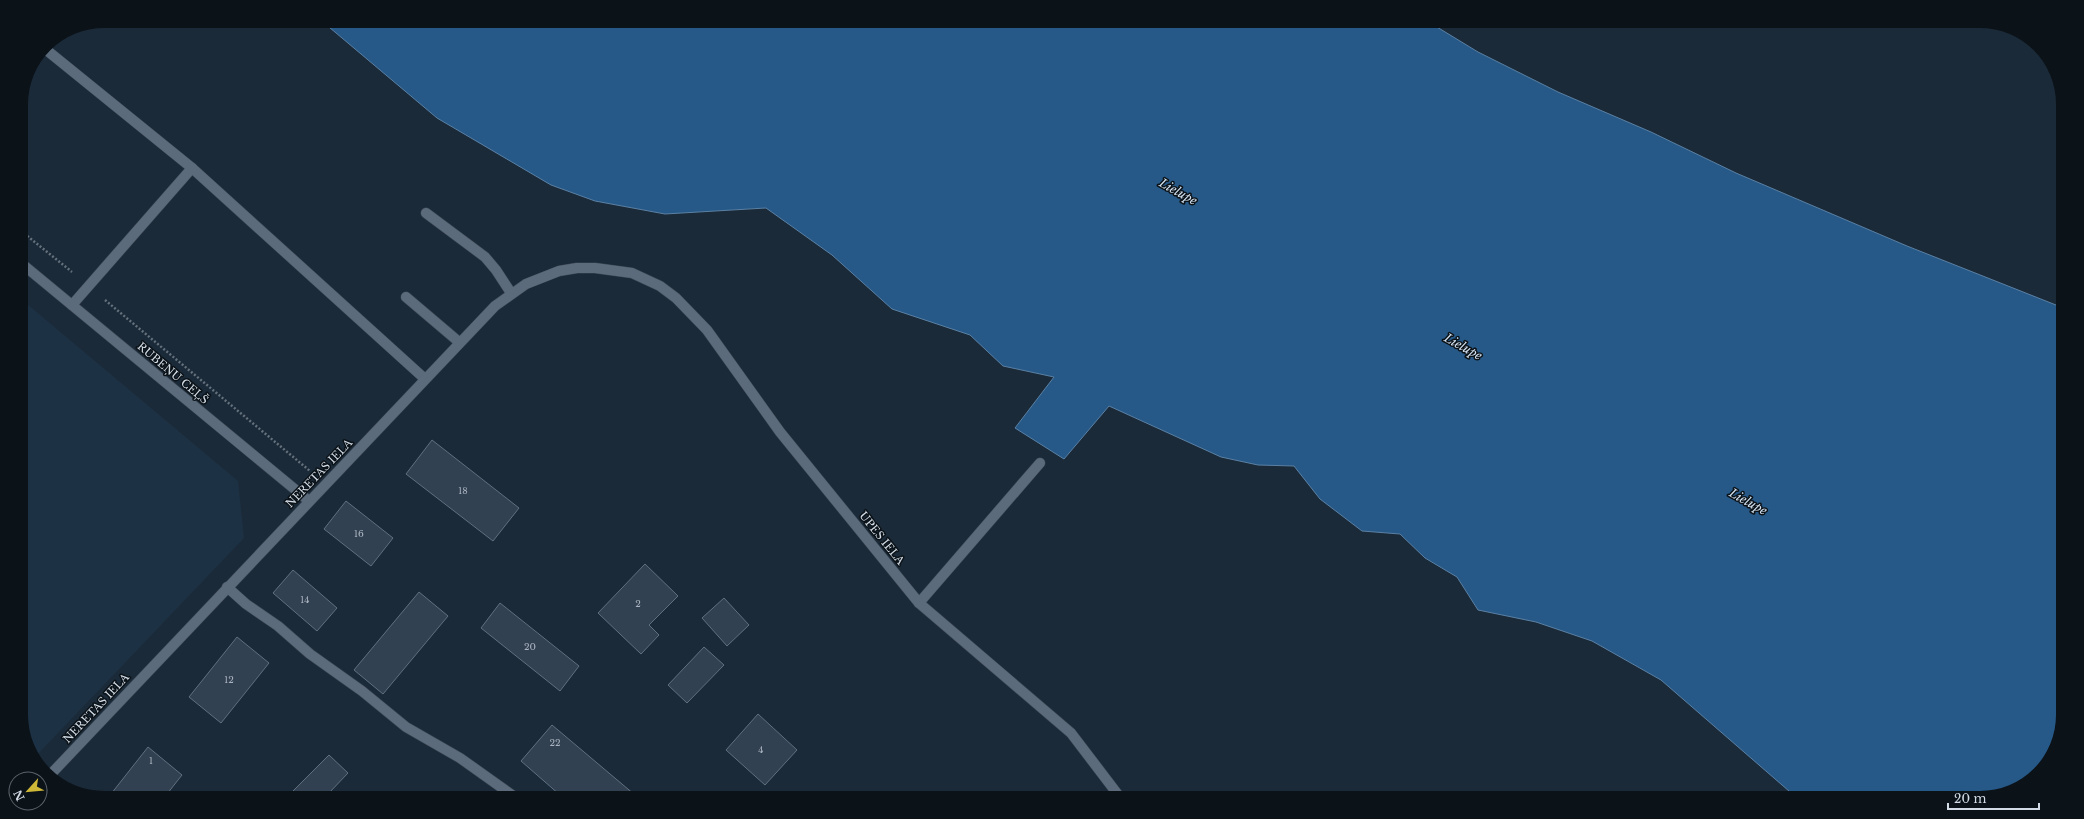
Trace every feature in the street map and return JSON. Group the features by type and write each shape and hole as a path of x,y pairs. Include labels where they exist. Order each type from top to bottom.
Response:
{"street":[{"path":"49,52 192,168 425,379"},
{"path":"72,305 192,168"},
{"path":"426,213 485,257 511,293"},
{"name":"NERETAS IELA","path":"53,771 495,306 511,293 542,276 577,268 613,270 645,278"},
{"name":"RUBEŅU CEĻŠ","path":"28,269 309,501"},
{"name":"UPES IELA","path":"645,278 676,298 707,330 780,432 919,603 1072,733 1115,791"},
{"path":"406,297 460,342"},
{"path":"919,603 1040,463"},
{"path":"227,587 246,604 278,626 310,654 362,691 406,727 460,758 508,791"}],"path":[{"path":"28,237 325,484"}],"shaded area":[{"path":"28,305 238,481 244,538 38,753 29,730 28,720"}],"water":[{"name":"Lielupe","path":"330,28 1439,28 1478,52 1558,92 1651,132 1736,173 1907,246 2056,305 2056,715 2055,730 2052,739 2046,753 2034,769 2013,783 1995,790 1789,791 1661,680 1592,641 1536,622 1478,610 1457,577 1425,558 1400,534 1362,531 1320,499 1294,466 1258,465 1221,457 1109,406 1064,459 1015,428 1054,377 1003,366 970,335 892,309 832,255 766,208 665,214 595,201 551,185 437,118"}],"building":[{"path":"432,440 519,508 493,541 406,474"},
{"path":"346,501 393,538 371,566 324,529"},
{"path":"645,564 678,596 649,625 659,635 641,654 598,613"},
{"path":"293,570 337,608 317,631 273,593"},
{"path":"419,592 448,616 383,694 354,670"},
{"path":"724,598 749,625 727,646 702,618"},
{"path":"500,603 579,666 560,691 481,628"},
{"path":"237,637 269,663 221,723 189,697"},
{"path":"704,647 724,665 687,703 668,685"},
{"path":"758,714 797,750 765,785 726,750"},
{"path":"552,725 630,791 555,791 521,761"},
{"path":"148,747 182,775 169,791 113,791"},
{"path":"329,755 348,773 331,791 293,791"}]}
